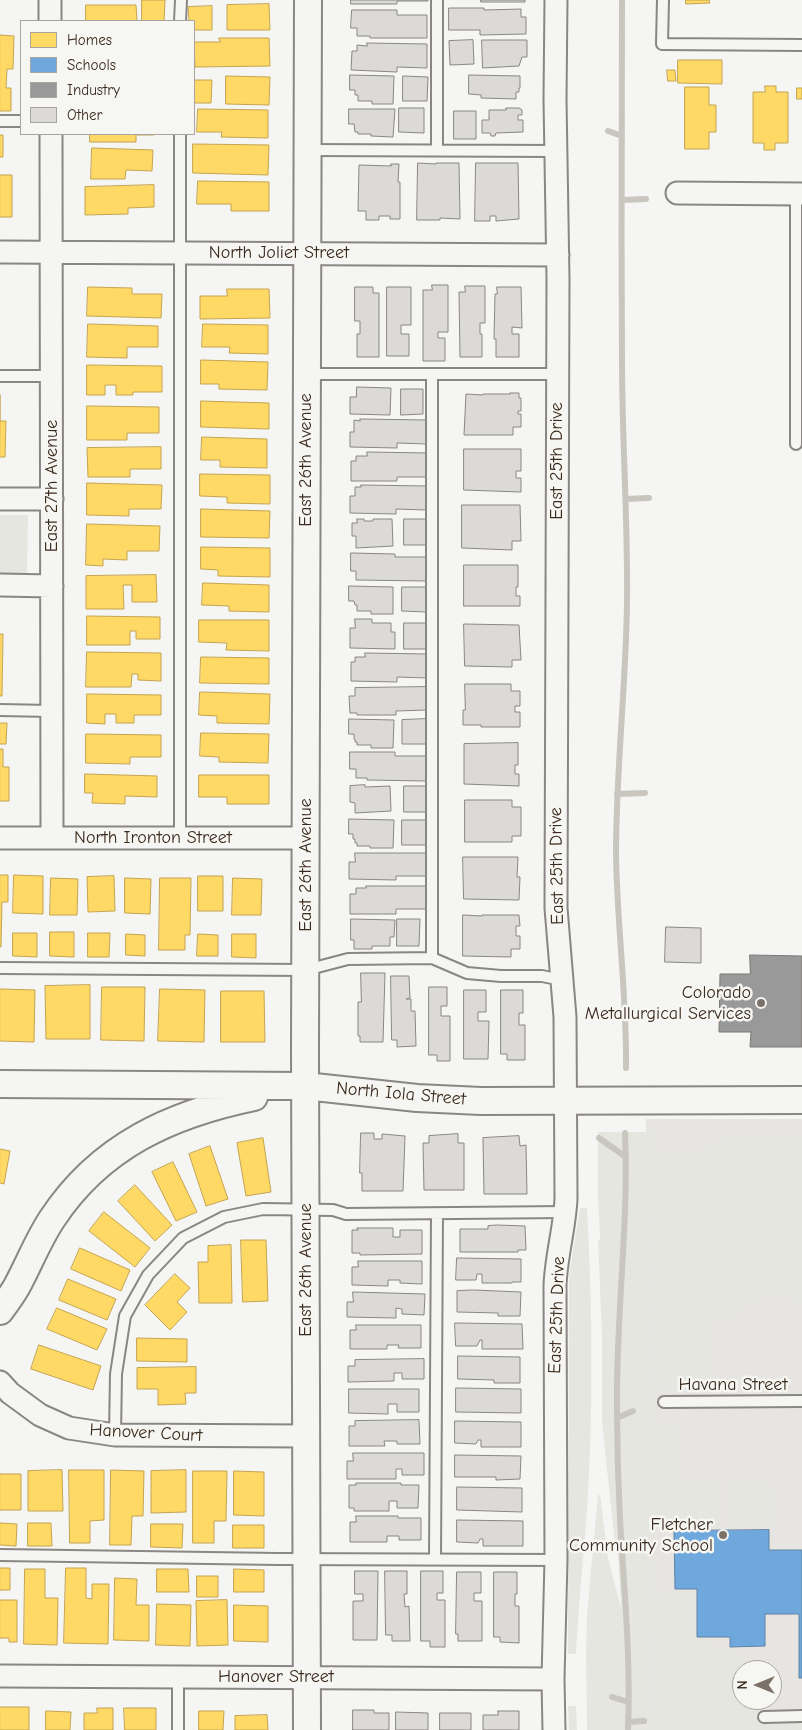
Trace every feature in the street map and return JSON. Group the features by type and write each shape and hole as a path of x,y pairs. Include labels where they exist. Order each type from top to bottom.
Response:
{"street":[{"path":"50,0 50,20"},
{"name":"East 26th Avenue","path":"307,1730 305,1086 308,0"},
{"name":"East 25th Drive","path":"554,1730 553,1679 556,1560 555,1286 565,1212 566,1102 564,1017 556,908 558,254 556,0"},
{"name":"East 27th Avenue","path":"51,135 52,838"},
{"path":"677,193 799,194"},
{"name":"North Joliet Street","path":"0,252 558,254"},
{"path":"0,499 52,499"},
{"path":"0,585 52,586"},
{"name":"North Ironton Street","path":"0,838 306,838"},
{"name":"North Iola Street","path":"0,1084 305,1086 417,1098 481,1101 802,1100"},
{"path":"0,1312 16,1287 52,1219 75,1189 105,1160 135,1138 172,1120 222,1103 305,1086"},
{"name":"Hanover Court","path":"0,1382 10,1393 40,1415 69,1428 115,1436 307,1436"},
{"name":"Hanover Street","path":"0,1676 553,1679"}],"lane":[{"path":"180,0 180,20"},
{"path":"437,0 437,150"},
{"path":"663,0 662,44 802,45"},
{"path":"0,121 20,121"},
{"path":"180,135 180,838"},
{"path":"307,150 556,151"},
{"path":"796,444 799,348 799,194"},
{"path":"306,374 557,374"},
{"path":"432,374 432,958"},
{"path":"0,376 51,376"},
{"path":"0,710 52,711"},
{"path":"0,968 306,970 348,959 432,958 467,973 542,976 562,980"},
{"path":"115,1436 116,1374 126,1316 148,1275 183,1238 224,1217 263,1209 305,1208 333,1210 346,1214 565,1212"},
{"path":"435,1559 437,1214"},
{"name":"Havana Street","path":"664,1402 802,1401"},
{"path":"0,1555 556,1560"},
{"path":"178,1676 178,1730"},
{"path":"764,1716 802,1716"}],"shaded area":[{"path":"0,515 28,515 27,575 0,575"},
{"name":"Fletcher Community School","path":"646,1119 802,1119 802,1716 645,1717"},
{"path":"598,1132 652,1132 651,1717 660,1717 656,1693 655,1602 663,1594 691,1594 691,1636 697,1639 710,1639 711,1648 737,1648 738,1660 732,1660 732,1710 759,1710 759,1717 802,1716 802,1730 587,1730 587,1614 598,1495 600,1495 608,1558 621,1608 618,1556 615,1544 602,1422 602,1336"},
{"path":"802,1137 802,1301 782,1296 762,1298 745,1306 730,1321 709,1320 708,1386 657,1386 657,1152 697,1152 708,1150 731,1138"},
{"path":"580,1208 587,1208 589,1241 591,1409 588,1498 576,1654 568,1654 569,1276"},
{"path":"654,1426 676,1426 676,1481 654,1481"},
{"path":"653,1484 720,1484 720,1527 653,1528"},
{"path":"727,1484 770,1484 771,1525 728,1525"},
{"path":"568,1706 576,1706 577,1730 569,1730"}],"building: Homes":[{"path":"142,0 165,0 164,20 142,20"},
{"path":"686,0 709,0 710,3 686,4"},
{"path":"269,4 270,30 227,30 227,5"},
{"path":"86,5 136,5 137,20 86,20"},
{"path":"212,6 212,30 195,30 195,20 189,20 188,7"},
{"path":"0,35 14,36 13,69 7,69 6,88 11,88 11,111 0,111"},
{"path":"219,38 269,38 270,66 195,67 195,42 220,42"},
{"path":"678,60 722,60 722,84 678,83"},
{"path":"667,70 675,70 676,81 668,81"},
{"path":"226,76 270,77 269,105 226,104"},
{"path":"195,80 212,80 211,103 195,103"},
{"path":"765,86 776,86 776,92 788,92 788,143 775,143 775,150 764,150 764,143 753,143 753,92 765,92"},
{"path":"685,87 709,87 709,105 716,105 716,132 709,132 709,149 685,149"},
{"path":"797,88 802,88 802,99 797,99"},
{"path":"198,109 268,110 268,138 221,137 222,132 197,132"},
{"path":"0,135 3,135 3,157 0,157"},
{"path":"90,135 136,135 136,142 90,142"},
{"path":"193,144 269,145 268,175 193,173"},
{"path":"92,148 153,150 152,171 126,170 125,179 91,179"},
{"path":"0,175 12,175 12,217 0,217"},
{"path":"198,181 269,182 269,211 231,211 231,204 197,204"},
{"path":"154,185 154,207 128,208 128,214 85,215 85,187"},
{"path":"88,287 132,288 132,294 162,294 161,318 87,316"},
{"path":"227,289 269,289 270,318 200,319 200,296 227,296"},
{"path":"88,324 158,326 158,347 127,347 127,358 87,357"},
{"path":"203,324 268,325 268,354 229,353 230,347 202,347"},
{"path":"201,360 268,362 267,390 219,389 219,384 201,384"},
{"path":"87,365 162,366 162,392 133,392 133,395 116,395 116,385 105,385 105,395 87,395"},
{"path":"201,401 269,403 269,429 201,427"},
{"path":"87,406 159,407 159,433 127,433 127,440 87,440"},
{"path":"0,421 6,421 5,457 0,457"},
{"path":"202,437 267,439 267,468 220,467 220,460 201,460"},
{"path":"161,447 161,469 130,469 130,477 88,477 87,448"},
{"path":"200,474 270,475 270,504 227,503 227,497 200,496"},
{"path":"87,483 162,485 161,509 129,509 129,516 87,515"},
{"path":"201,509 270,511 269,538 201,537"},
{"path":"87,524 160,526 159,551 127,551 127,560 103,559 103,566 86,565"},
{"path":"201,547 270,548 270,577 218,576 218,570 201,569"},
{"path":"156,575 157,602 132,602 132,585 123,585 124,609 86,609 86,576"},
{"path":"203,583 269,585 269,612 229,611 229,606 202,605"},
{"path":"87,616 160,617 160,639 136,639 136,631 130,631 130,645 87,645"},
{"path":"199,620 269,620 269,651 226,650 227,643 199,642"},
{"path":"0,634 3,634 2,696 0,696"},
{"path":"87,652 161,653 161,681 138,680 138,674 132,674 131,687 86,687"},
{"path":"201,657 269,658 269,684 200,683"},
{"path":"200,692 270,694 269,724 217,723 217,716 199,715"},
{"path":"87,694 161,695 161,715 134,715 134,723 116,723 116,714 105,714 105,724 87,723"},
{"path":"0,723 7,723 6,744 0,744"},
{"path":"201,733 269,734 268,763 219,762 219,757 200,756"},
{"path":"86,734 161,735 161,757 130,757 130,764 86,763"},
{"path":"0,749 3,749 3,767 9,767 9,801 0,801"},
{"path":"85,774 157,776 157,797 125,796 125,804 92,803 93,793 85,793"},
{"path":"199,775 269,775 269,804 227,804 227,797 199,797"},
{"path":"0,875 8,875 8,902 2,902 1,947 0,947"},
{"path":"14,875 43,876 43,914 13,913"},
{"path":"114,876 115,911 88,912 87,877"},
{"path":"198,876 223,876 223,911 198,911"},
{"path":"51,878 78,879 77,915 50,915"},
{"path":"125,878 151,879 150,914 125,913"},
{"path":"160,878 191,878 190,935 185,935 185,950 159,950"},
{"path":"233,878 262,879 261,915 232,915"},
{"path":"50,932 74,932 74,957 50,956"},
{"path":"13,933 37,933 37,957 13,956"},
{"path":"88,933 110,933 109,957 88,957"},
{"path":"126,934 145,935 145,956 126,955"},
{"path":"198,934 218,935 218,956 197,956"},
{"path":"232,934 256,934 256,958 232,957"},
{"path":"90,985 90,1039 46,1039 45,986"},
{"path":"102,987 145,987 144,1041 101,1040"},
{"path":"0,989 35,990 34,1042 0,1041"},
{"path":"160,989 205,990 204,1042 158,1041"},
{"path":"221,991 264,991 265,1042 221,1042"},
{"path":"263,1138 271,1192 246,1196 237,1143"},
{"path":"210,1146 228,1199 206,1206 189,1154"},
{"path":"0,1149 10,1151 4,1184 0,1183"},
{"path":"173,1162 197,1212 176,1221 152,1172"},
{"path":"135,1185 172,1225 155,1241 118,1201"},
{"path":"104,1212 150,1248 135,1267 89,1231"},
{"path":"241,1240 266,1240 268,1301 243,1302"},
{"path":"231,1245 232,1303 199,1303 198,1262 208,1262 208,1246"},
{"path":"80,1248 130,1270 121,1291 71,1269"},
{"path":"175,1274 190,1288 177,1302 187,1312 170,1330 145,1305"},
{"path":"68,1279 116,1299 107,1320 59,1300"},
{"path":"57,1308 107,1329 97,1350 47,1329"},
{"path":"137,1338 187,1339 187,1362 137,1361"},
{"path":"39,1345 101,1366 93,1390 31,1369"},
{"path":"196,1367 196,1393 185,1393 186,1404 158,1405 158,1389 137,1389 137,1368"},
{"path":"62,1470 63,1511 28,1511 28,1471"},
{"path":"69,1470 104,1470 104,1520 90,1521 90,1543 70,1543"},
{"path":"111,1470 144,1471 143,1516 132,1516 131,1545 110,1545"},
{"path":"186,1470 186,1512 151,1513 151,1471"},
{"path":"193,1471 227,1471 226,1521 214,1521 214,1543 193,1543"},
{"path":"234,1471 264,1472 264,1516 234,1515"},
{"path":"0,1474 21,1474 21,1510 0,1510"},
{"path":"0,1523 17,1524 16,1546 0,1545"},
{"path":"28,1523 51,1523 52,1546 28,1546"},
{"path":"151,1524 183,1524 182,1548 151,1547"},
{"path":"233,1525 264,1525 264,1548 233,1548"},
{"path":"0,1568 10,1568 10,1590 0,1590"},
{"path":"66,1568 86,1568 86,1598 92,1599 92,1584 109,1584 108,1644 64,1643"},
{"path":"25,1569 45,1569 45,1598 58,1598 57,1645 24,1644"},
{"path":"157,1569 188,1569 189,1592 157,1592"},
{"path":"234,1569 264,1570 264,1592 234,1592"},
{"path":"197,1576 218,1576 218,1597 197,1597"},
{"path":"115,1578 137,1579 136,1605 149,1605 149,1641 114,1640"},
{"path":"0,1600 17,1600 17,1642 9,1642 9,1638 0,1638"},
{"path":"227,1600 228,1645 197,1646 196,1601"},
{"path":"157,1604 191,1605 190,1646 156,1645"},
{"path":"234,1605 268,1606 268,1642 234,1641"},
{"path":"0,1707 29,1707 29,1730 0,1730"},
{"path":"97,1708 113,1708 113,1730 84,1730 84,1713 97,1713"},
{"path":"124,1708 156,1708 156,1730 125,1730"},
{"path":"46,1711 71,1712 70,1730 46,1730"},
{"path":"199,1711 224,1711 223,1730 199,1730"},
{"path":"267,1715 268,1730 235,1730 235,1716"}],"building: Schools":[{"path":"769,1530 769,1550 802,1550 802,1678 799,1678 799,1614 765,1614 765,1646 730,1647 730,1637 697,1637 697,1589 675,1589 674,1531"}],"building: Industry":[{"name":"Colorado Metallurgical Services","path":"750,955 802,956 802,1047 750,1047 751,1032 719,1032 720,974 750,974"}],"building: Other":[{"path":"351,0 428,1 397,1 397,4 351,4"},
{"path":"481,0 525,0 525,2 481,2"},
{"path":"449,8 484,8 484,10 521,9 521,17 526,17 526,34 480,35 480,30 449,30"},
{"path":"352,10 397,10 397,15 427,15 427,38 370,38 370,36 357,36 357,28 351,28"},
{"path":"473,40 474,64 450,65 449,41"},
{"path":"482,40 527,40 527,57 522,57 519,66 483,68"},
{"path":"367,43 427,44 427,68 397,67 397,72 351,70 352,51 357,51 357,45 367,46"},
{"path":"350,75 394,76 393,104 372,104 372,101 358,101 358,95 355,95 355,90 350,90"},
{"path":"469,75 520,76 519,92 516,92 516,99 481,98 481,95 469,94"},
{"path":"403,76 428,77 427,101 403,101"},
{"path":"399,108 424,108 424,133 399,132"},
{"path":"506,108 519,108 522,110 522,115 518,115 518,120 523,120 523,132 496,133 495,136 491,136 490,133 482,133 482,120 489,120 489,110 506,110"},
{"path":"349,109 395,109 393,137 358,134 358,132 355,132 354,124 349,124"},
{"path":"454,111 476,111 476,139 454,139"},
{"path":"418,163 459,163 460,219 417,220"},
{"path":"476,163 518,163 519,219 496,221 496,216 490,216 490,221 475,221"},
{"path":"391,164 399,164 400,219 390,219 390,216 379,216 379,220 366,220 366,211 358,211 359,165 391,166"},
{"path":"432,285 448,285 448,332 438,332 438,338 445,338 445,361 423,361 423,290 432,290"},
{"path":"465,286 485,286 485,323 480,323 482,357 460,357 459,292 465,292"},
{"path":"355,287 373,287 373,293 379,293 379,357 357,357 357,334 360,334 360,321 355,321"},
{"path":"387,287 411,287 411,325 401,325 401,334 409,334 409,356 387,356"},
{"path":"497,287 521,287 522,328 512,327 512,334 519,334 519,357 496,357 496,339 494,339 495,294 497,294"},
{"path":"357,387 391,388 390,415 350,414 350,397 356,397"},
{"path":"401,389 423,389 423,414 401,415"},
{"path":"519,393 519,398 521,398 521,411 518,411 518,414 521,414 521,427 513,427 513,435 464,435 466,394"},
{"path":"360,419 427,420 427,444 397,443 397,448 350,447 350,432 354,432 354,420 360,421"},
{"path":"464,449 521,449 521,471 516,471 516,478 521,478 521,492 464,490"},
{"path":"367,452 428,453 428,477 397,477 397,481 351,481 351,461 356,461 356,456 367,456"},
{"path":"361,485 427,486 426,510 396,509 396,514 350,513 350,496 355,496 355,487 361,487"},
{"path":"462,505 520,505 521,541 512,541 512,550 462,548"},
{"path":"357,519 373,521 373,519 392,519 393,546 356,548 356,536 352,536 352,523 357,523"},
{"path":"404,519 427,519 427,545 404,545"},
{"path":"351,553 395,554 395,557 427,557 427,581 356,580 356,571 351,571"},
{"path":"464,565 518,565 516,596 520,596 520,606 464,606"},
{"path":"349,586 393,587 393,614 371,614 371,611 357,611 357,605 355,605 354,601 349,601"},
{"path":"402,587 426,587 426,612 402,611"},
{"path":"355,619 372,619 372,623 391,623 391,632 395,632 395,649 350,648 350,628 355,628"},
{"path":"404,623 426,623 426,649 404,649"},
{"path":"464,624 519,625 521,660 512,660 512,667 465,666"},
{"path":"365,653 427,654 427,678 397,677 397,682 351,681 351,662 355,662 355,657 365,657"},
{"path":"465,684 511,684 511,691 520,691 520,706 515,706 515,712 520,712 520,727 463,725"},
{"path":"426,687 427,710 396,711 396,715 357,715 357,713 350,713 349,696 355,696 355,688"},
{"path":"349,719 394,720 393,748 371,748 371,745 357,745 354,734 349,734"},
{"path":"426,719 426,744 402,744 402,720"},
{"path":"518,743 518,765 515,765 515,774 519,774 519,786 464,784 464,744"},
{"path":"350,752 395,752 395,756 426,756 426,781 367,780 367,778 356,778 356,769 350,769"},
{"path":"365,785 365,787 390,786 391,811 355,813 355,803 350,802 350,786"},
{"path":"404,786 426,786 426,812 404,812"},
{"path":"465,800 512,800 512,807 521,807 521,836 512,836 512,842 465,842"},
{"path":"349,819 394,820 393,848 357,846 355,839 353,839 353,834 349,834"},
{"path":"402,820 427,820 427,845 402,845"},
{"path":"355,853 426,853 426,876 396,876 396,880 349,879 349,862 355,862"},
{"path":"463,857 518,857 517,877 520,877 519,900 464,899"},
{"path":"366,886 426,886 426,909 396,909 396,914 350,914 350,894 356,894 356,888 366,888"},
{"path":"463,915 519,915 520,926 516,926 516,936 520,936 520,949 511,949 511,957 463,956"},
{"path":"351,919 395,920 394,937 390,937 390,946 354,949 354,940 351,940"},
{"path":"397,919 420,919 419,946 397,946"},
{"path":"666,927 701,928 701,963 665,962"},
{"path":"361,973 385,973 383,1042 360,1042 360,1036 358,1036 358,1002 361,1002"},
{"path":"391,976 409,976 410,998 406,999 411,999 411,1011 415,1011 416,1046 397,1047 397,1040 392,1040"},
{"path":"429,987 447,987 447,1006 441,1006 441,1016 450,1016 450,1061 437,1061 437,1055 429,1055"},
{"path":"464,990 486,990 486,1012 478,1012 478,1021 489,1021 488,1059 464,1059"},
{"path":"501,990 523,990 523,1013 519,1013 519,1025 525,1025 525,1060 507,1060 507,1054 501,1054"},
{"path":"361,1133 374,1133 374,1139 382,1139 382,1134 405,1136 403,1191 362,1191 362,1173 360,1173"},
{"path":"458,1134 458,1143 464,1143 464,1190 424,1190 423,1143 429,1143 429,1136"},
{"path":"519,1136 520,1146 526,1145 527,1194 484,1194 483,1138"},
{"path":"488,1226 525,1226 526,1250 518,1250 518,1252 460,1252 460,1229 488,1229"},
{"path":"357,1228 393,1228 393,1237 400,1237 400,1230 422,1230 422,1254 360,1255 360,1253 352,1253 352,1230 358,1230"},
{"path":"457,1258 521,1259 521,1282 482,1283 482,1274 477,1274 476,1280 456,1280"},
{"path":"358,1261 422,1261 422,1284 400,1283 400,1280 388,1280 388,1286 352,1285 352,1267 358,1267"},
{"path":"457,1291 521,1292 520,1316 498,1316 498,1313 457,1312"},
{"path":"353,1292 425,1294 424,1315 402,1314 402,1309 396,1308 396,1318 347,1317 347,1302 353,1302"},
{"path":"455,1323 522,1324 523,1349 482,1349 482,1340 480,1340 477,1346 456,1346"},
{"path":"356,1325 421,1325 421,1348 398,1348 399,1345 387,1345 387,1349 350,1349 350,1330 356,1330"},
{"path":"458,1356 520,1357 520,1383 494,1383 494,1380 458,1379"},
{"path":"424,1359 424,1379 402,1379 402,1373 394,1373 394,1381 348,1382 348,1366 355,1366 355,1360"},
{"path":"456,1388 521,1389 521,1413 456,1412"},
{"path":"349,1389 419,1389 419,1412 397,1412 397,1404 388,1404 388,1414 349,1413"},
{"path":"419,1420 420,1444 397,1444 397,1441 384,1441 385,1446 349,1446 349,1426 355,1426 355,1421"},
{"path":"455,1421 521,1422 521,1447 481,1447 481,1440 478,1440 476,1444 455,1443"},
{"path":"353,1453 424,1453 424,1475 402,1475 402,1469 396,1469 396,1479 347,1479 347,1461 353,1461"},
{"path":"455,1455 521,1456 520,1479 496,1480 496,1477 455,1477"},
{"path":"356,1483 419,1485 418,1508 397,1508 397,1501 389,1501 389,1511 354,1511 354,1508 349,1508 349,1485 356,1485"},
{"path":"457,1487 522,1488 522,1512 457,1510"},
{"path":"356,1516 421,1518 421,1540 399,1540 399,1536 387,1536 387,1542 350,1542 350,1522 356,1522"},
{"path":"457,1520 523,1521 523,1546 483,1546 483,1539 480,1539 478,1543 457,1542"},
{"path":"355,1571 378,1571 377,1640 353,1640 353,1601 363,1601 363,1594 355,1594"},
{"path":"385,1571 407,1571 407,1594 404,1594 405,1607 409,1606 410,1641 392,1641 392,1635 386,1635"},
{"path":"421,1571 443,1571 443,1593 437,1593 437,1600 445,1600 445,1647 430,1647 430,1641 421,1641"},
{"path":"457,1572 481,1572 481,1593 474,1593 474,1601 482,1601 482,1641 458,1641 458,1634 456,1634"},
{"path":"494,1572 517,1572 515,1606 519,1606 519,1643 500,1642 500,1637 494,1637"},
{"path":"353,1710 374,1710 374,1713 389,1713 389,1730 353,1730"},
{"path":"498,1711 519,1711 519,1730 483,1730 483,1715 498,1715"},
{"path":"396,1712 428,1713 428,1730 396,1730"},
{"path":"440,1713 471,1713 471,1730 440,1730"}],"waterway":[{"path":"622,0 622,360 627,602 616,854 625,1014 626,1068"},
{"path":"608,131 622,136"},
{"path":"622,200 646,199"},
{"path":"626,499 649,498"},
{"path":"617,794 645,793"},
{"path":"625,1133 626,1167 618,1337 617,1419 619,1505 628,1651 628,1730"},
{"path":"599,1138 626,1157"},
{"path":"617,1418 633,1411"},
{"path":"612,1697 628,1702"},
{"path":"628,1722 644,1721"}],"place":[{"name":"Colorado Metallurgical Services","path":"761,1003"},
{"name":"Fletcher Community School","path":"723,1535"}]}
